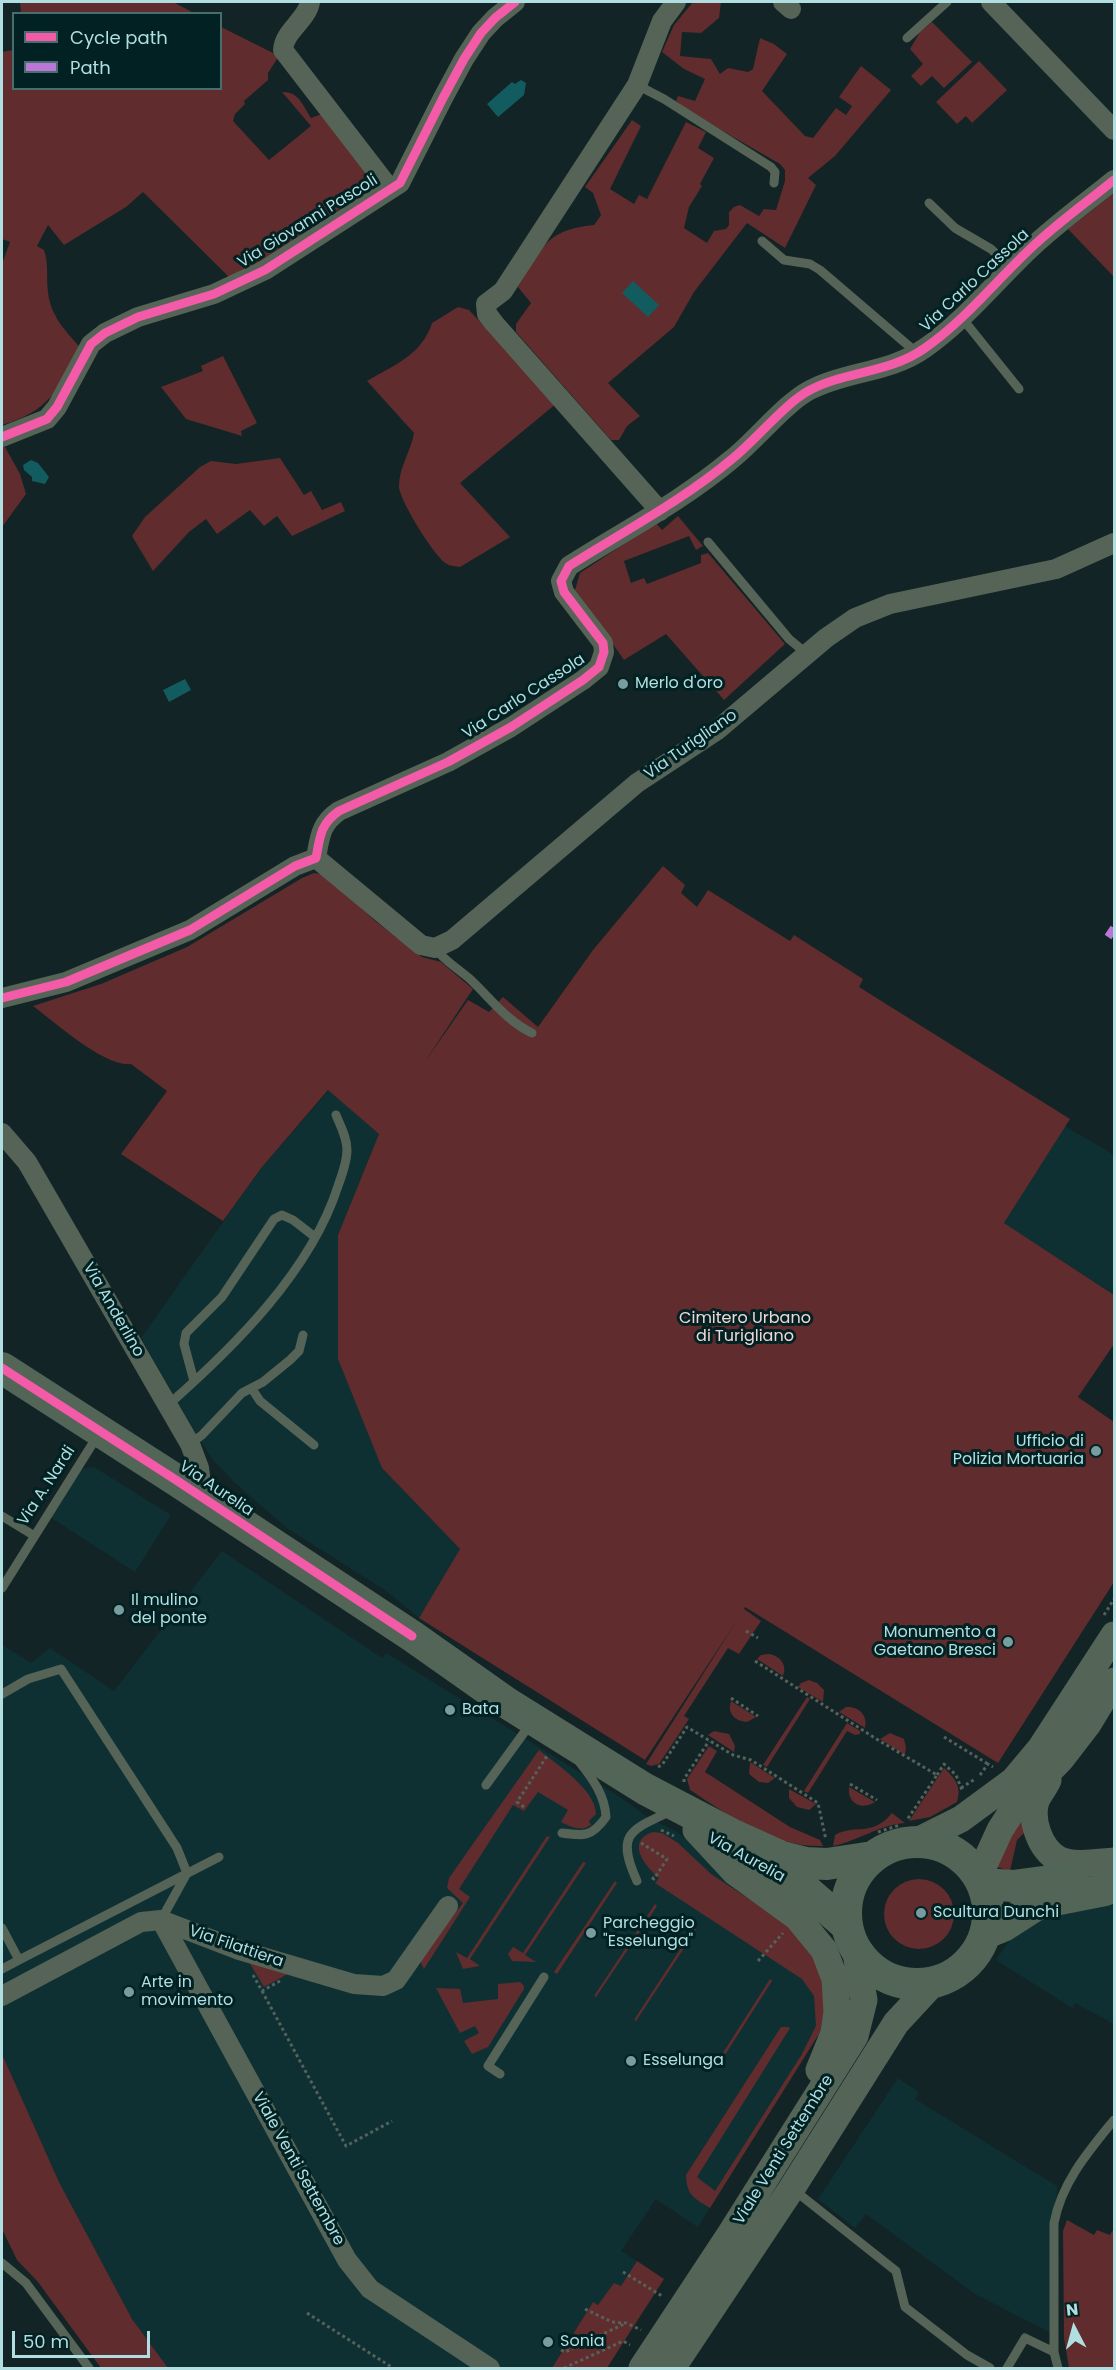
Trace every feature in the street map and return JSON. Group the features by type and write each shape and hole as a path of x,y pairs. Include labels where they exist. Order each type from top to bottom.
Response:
{"main road":[{"name":"Via Aurelia","path":"2,1368 203,1498 545,1735 648,1778 731,1834 782,1857 806,1863 827,1864 874,1845"},
{"path":"911,1830 956,1853 981,1880 988,1908 986,1933 977,1951 965,1965 950,1976 934,1982 915,1983 897,1980 879,1973 865,1960 851,1937 847,1901 855,1879 874,1845 891,1846 911,1830 961,1819 1014,1780 1040,1749 1114,1635"},
{"path":"981,1880 1000,1830 1016,1805 1061,1759 1088,1724 1114,1681"},
{"path":"1061,1759 1036,1801 1036,1829 1045,1845 1059,1859 1080,1863 1114,1861"},
{"name":"Via Aurelia","path":"648,1778 672,1810 696,1830 807,1891 851,1937"},
{"path":"696,1830 735,1872 797,1917 812,1932 831,1964 837,1996 834,2033 808,2091 808,2111"},
{"path":"981,1880 1013,1886 1114,1875"},
{"path":"986,1933 1003,1926 1039,1903 1105,1890 1114,1886"},
{"name":"Viale Venti Settembre","path":"634,2356 691,2296 855,2036 864,2000 851,1937"},
{"name":"Viale Venti Settembre","path":"672,2368 792,2188 896,2023 934,1982"}],"street":[{"name":"Via Giovanni Pascoli","path":"310,2 306,14 284,43 283,50 390,189"},
{"name":"Via Giovanni Pascoli","path":"2,437 47,418 57,407 91,344 105,333 128,321 214,294 265,270 400,183 443,98 481,33 515,2"},
{"path":"660,511 494,323 487,314 486,304 503,291 637,85 662,21 676,2"},
{"path":"991,2 1114,130"},
{"name":"Via Carlo Cassola","path":"316,858 320,835 328,819 339,811 448,762 511,727 599,667 604,652 603,643 564,592 561,581 563,574 576,562 660,511 733,459 809,390 877,370 917,353 962,318 1032,247 1114,180"},
{"name":"Via Turigliano","path":"435,948 452,940 637,783 716,731 807,654 855,618 890,604 1056,569 1114,543"},
{"path":"2,998 66,982 190,930 295,866 316,858 422,945 435,948"},
{"name":"Via Anderlino","path":"2,1133 27,1162 190,1444 199,1468 203,1498"},
{"name":"Via Filattiera","path":"161,1920 240,1950 354,1984 383,1986 396,1980 448,1906"},
{"path":"2,1996 141,1922 161,1920"},
{"name":"Viale Venti Settembre","path":"161,1920 347,2260 370,2289 490,2368"}],"lane":[{"path":"907,38 947,2"},
{"path":"637,85 771,167 775,172 774,183"},
{"path":"928,203 968,237 991,249 1011,268"},
{"path":"762,241 784,260 810,264 820,270 917,353"},
{"path":"962,318 1019,389"},
{"path":"708,542 789,639 807,654"},
{"path":"435,948 516,1025 532,1034"},
{"path":"168,1405 263,1311 291,1276 315,1237 332,1206 347,1153 346,1139 336,1115"},
{"path":"194,1381 184,1344 186,1333 222,1297 274,1219 282,1215 293,1220 315,1237"},
{"path":"190,1444 242,1393 252,1389 290,1360 299,1351 303,1335"},
{"path":"252,1389 260,1401 314,1445"},
{"name":"Via A. Nardi","path":"2,1588 100,1431"},
{"path":"2,1516 33,1535"},
{"path":"2,1694 28,1679 62,1670 177,1848 187,1873"},
{"path":"486,1785 545,1735 587,1772 605,1805 606,1817 592,1833 582,1836 562,1833"},
{"path":"637,1881 629,1862 627,1850 629,1838 635,1828 672,1810"},
{"path":"2,1969 219,1857"},
{"path":"161,1920 187,1873"},
{"path":"2,1928 19,1960"},
{"path":"500,2074 488,2066 544,1977"},
{"path":"1058,2368 1054,2352 1054,2223 1058,2202 1085,2156 1114,2120"},
{"path":"792,2188 897,2271 904,2307 967,2355 990,2368"},
{"path":"2,2263 26,2283 89,2368"},
{"path":"1007,2368 1025,2338 1054,2352"}],"path":[{"path":"746,1631 758,1638"},
{"path":"755,1661 886,1746 937,1775"},
{"path":"732,1698 758,1716"},
{"path":"648,1778 662,1765 687,1727 733,1755 751,1760 818,1803 826,1843"},
{"path":"524,1807 517,1802 545,1735"},
{"path":"944,1737 988,1764"},
{"path":"874,1845 911,1830 944,1764 956,1775 962,1794"},
{"path":"850,1784 877,1800"},
{"path":"758,1961 785,1931"},
{"path":"262,1991 346,2146 392,2121"},
{"path":"623,2272 665,2296 659,2306"},
{"path":"585,2309 612,2322 626,2323 643,2330 634,2356"},
{"path":"307,2313 393,2368"},
{"path":"561,2350 565,2352 626,2323"},
{"path":"564,2368 623,2340 634,2356"}],"shaded area":[{"path":"329,1090 379,1134 338,1235 382,1468 460,1549 419,1618 385,1590 288,1529 234,1482 213,1460 196,1434 141,1338 262,1167"},
{"path":"1065,1126 1114,1155 1114,1295 1004,1223"},
{"path":"94,1467 171,1515 135,1572 50,1517 80,1469"},
{"path":"222,1551 382,1658 386,1653 620,1797 649,1818 675,1831 701,1849 811,1952 822,2029 698,2227 656,2199 621,2251 637,2261 621,2286 598,2305 593,2302 552,2368 168,2368 132,2319 59,2182 2,2054 2,1645 31,1663 50,1648 114,1691"},
{"path":"1114,1902 1114,2024 1075,2003 1072,2008 996,1960 1006,1945 1022,1929 1037,1920 1050,1915"},
{"path":"898,2078 919,2092 915,2099 1057,2186 1051,2333 975,2294 866,2214 855,2228 818,2199"}],"green space":[{"path":"20,2 173,2 192,12 21,12"},
{"path":"693,2 721,2 719,18 701,33 682,32 680,56 711,59 720,74 728,68 748,72 753,69 760,38 774,44 787,54 762,91 805,136 813,138 836,108 846,115 852,106 839,97 861,66 891,90 835,156 808,178 816,185 785,248 747,223 694,292 674,327 608,383 640,416 627,426 619,440 611,440 516,332 516,324 531,303 518,287 540,252 555,237 565,231 594,225 601,215 593,193 585,187 632,120 641,126 610,189 634,204 639,195 647,199 686,122 706,132 698,148 714,158 700,184 702,186 689,207 684,228 707,243 714,231 726,229 729,225 729,212 734,207 740,205 759,216 764,209 776,210 785,181 785,170 780,164 681,107 676,101 678,96 695,101 705,79 684,69 662,52 674,25"},
{"path":"932,22 972,62 944,88 932,76 921,86 911,76 923,64 910,49 920,32"},
{"path":"222,28 279,56 268,73 268,80 244,101 245,104 235,114 233,121 269,160 311,126 282,92 288,92 300,100 311,118 324,113 373,177 358,190 363,195 308,228 311,233 230,278 143,192 126,207 64,245 48,225 37,246 44,250 46,255 49,300 60,323 81,348 51,397 31,413 2,425 2,273 3,261 10,242 2,239 2,52 12,50 12,90 222,90"},
{"path":"979,61 1007,90 972,123 966,116 957,124 936,102"},
{"path":"1114,193 1114,277 1068,229"},
{"path":"458,307 469,310 557,403 460,483 510,537 460,567 448,565 434,551 404,502 400,493 400,479 414,433 367,381 406,358 421,344 432,323"},
{"path":"223,356 257,423 241,431 242,436 186,419 161,387 203,371 201,366"},
{"path":"2,446 5,447 20,474 26,494 2,527"},
{"path":"280,458 304,495 311,491 322,510 341,502 345,511 292,536 277,516 264,526 250,510 217,534 206,519 189,532 153,571 132,536 145,517 200,467 211,461 236,464"},
{"path":"678,516 703,546 696,550 689,536 624,561 631,583 644,578 647,584 701,563 701,555 708,553 785,644 724,700 666,634 624,660 575,590 580,573 656,523 662,530"},
{"name":"Cimitero Urbano di Turigliano","path":"663,866 685,885 681,893 697,907 708,890 790,941 794,935 863,979 859,987 1070,1119 1004,1223 1114,1295 1114,1344 1078,1397 1114,1422 1114,1582 998,1763 745,1607 744,1609 761,1621 739,1654 728,1648 684,1716 689,1719 659,1764 651,1766 646,1764 736,1622 645,1760 419,1618 460,1549 382,1468 338,1359 338,1235 379,1134 328,1090 262,1167 223,1221 121,1154 167,1091 131,1064 108,1059 94,1051 33,1006 101,984 187,947 314,873 326,875 374,920 422,957 441,962 473,989 424,1063 468,1000 489,1012 503,997 538,1027 593,950"},
{"path":"768,1654 782,1661 783,1676 757,1659 761,1655"},
{"path":"809,1680 817,1683 824,1690 823,1702 798,1687"},
{"path":"807,1697 810,1699 767,1767 763,1765"},
{"path":"731,1701 756,1717 747,1722 739,1720 731,1713"},
{"path":"846,1707 862,1712 866,1723 865,1728 839,1712"},
{"path":"847,1723 860,1731 860,1734 855,1735 847,1731 808,1793 804,1791"},
{"path":"714,1731 729,1734 735,1746 734,1752 708,1735"},
{"path":"890,1733 904,1739 905,1755 880,1739"},
{"path":"709,1746 717,1751 705,1772 790,1827 820,1840 823,1846 787,1842 769,1836 736,1820 690,1790 687,1779"},
{"path":"539,1750 574,1778 589,1796 596,1814 589,1821 591,1825 580,1828 561,1822 568,1810 538,1792 524,1811 513,1805 459,1889 470,1897 424,1969 419,1959 463,1903 447,1888 449,1878"},
{"path":"750,1762 775,1778 768,1783 759,1782 749,1774"},
{"path":"944,1768 957,1783 959,1792 957,1802 930,1817 909,1821"},
{"path":"849,1787 875,1802 865,1806 856,1804 850,1797"},
{"path":"789,1789 816,1804 809,1810 797,1807 789,1798"},
{"path":"892,1813 905,1823 895,1824 833,1846 835,1835 850,1830 870,1828 884,1821"},
{"path":"1021,1818 1025,1832 1017,1840 1010,1871 997,1867 1002,1853"},
{"path":"653,1832 662,1833 678,1843 711,1874 796,1930 816,1958 826,1996 822,2029 710,2208 692,2195 686,2175 781,2027 790,2028 697,2177 715,2191 802,2054 816,2026 814,1996 802,1979 655,1883 659,1878 644,1861 639,1847 640,1841"},
{"path":"547,1836 550,1837 470,1959 480,1966 463,1969 456,1952 467,1958"},
{"path":"583,1862 586,1863 525,1955 536,1962 512,1961 508,1954 513,1947 523,1953"},
{"path":"919,1879 932,1882 944,1889 951,1901 954,1914 951,1927 944,1939 932,1946 919,1949 906,1946 894,1939 887,1927 884,1914 887,1901 894,1889 906,1882"},
{"path":"615,1881 617,1883 557,1974 554,1972"},
{"path":"655,1904 657,1906 596,1997 594,1996"},
{"path":"694,1928 696,1930 636,2021 634,2020"},
{"path":"249,1962 288,1974 264,1987"},
{"path":"770,1979 772,1981 723,2058 721,2056"},
{"path":"520,1982 524,1989 488,2047 472,2054 464,2041 479,2033 475,2026 460,2033 436,1988 460,1989 463,2003 498,1999 498,1984"},
{"path":"2,2054 59,2182 132,2319 168,2368 101,2368 38,2282 17,2260 2,2229"},
{"path":"1067,2220 1094,2235 1097,2230 1110,2235 1112,2231 1114,2232 1114,2368 1069,2368 1064,2338 1063,2231"},
{"path":"637,2261 664,2279 607,2368 552,2368 593,2302 598,2305 614,2283 621,2286"}],"water":[{"path":"521,80 526,83 524,95 498,117 487,104 512,82 515,84"},
{"path":"633,281 659,305 648,317 622,293"},
{"path":"31,460 38,463 49,477 45,484 32,481 32,477 24,470 23,465"},
{"path":"185,679 191,690 169,702 163,690"}],"marked path":[{"path":"1108,937 1114,928"}],"cycle path":[{"path":"2,437 47,419 57,407 91,344 105,333 138,317 214,294 265,270 400,183 464,59 481,33 515,2"},
{"path":"2,998 66,982 190,930 295,866 316,858 324,826 339,811 448,762 511,727 583,680 599,667 604,652 603,643 564,592 561,581 569,566 673,502 713,474 800,396 838,379 897,362 925,348 967,313 1040,240 1114,180"},
{"path":"2,1368 412,1636"}],"place":[{"name":"Merlo d'oro","path":"623,684"},
{"name":"Ufficio di Polizia Mortuaria","path":"1096,1451"},
{"name":"Il mulino del ponte","path":"119,1610"},
{"name":"Monumento a Gaetano Bresci","path":"1008,1642"},
{"name":"Bata","path":"450,1710"},
{"name":"Scultura Dunchi","path":"921,1913"},
{"name":"Parcheggio \"Esselunga\"","path":"591,1933"},
{"name":"Arte in movimento","path":"129,1992"},
{"name":"Esselunga","path":"631,2061"},
{"name":"Sonia","path":"548,2342"}]}
